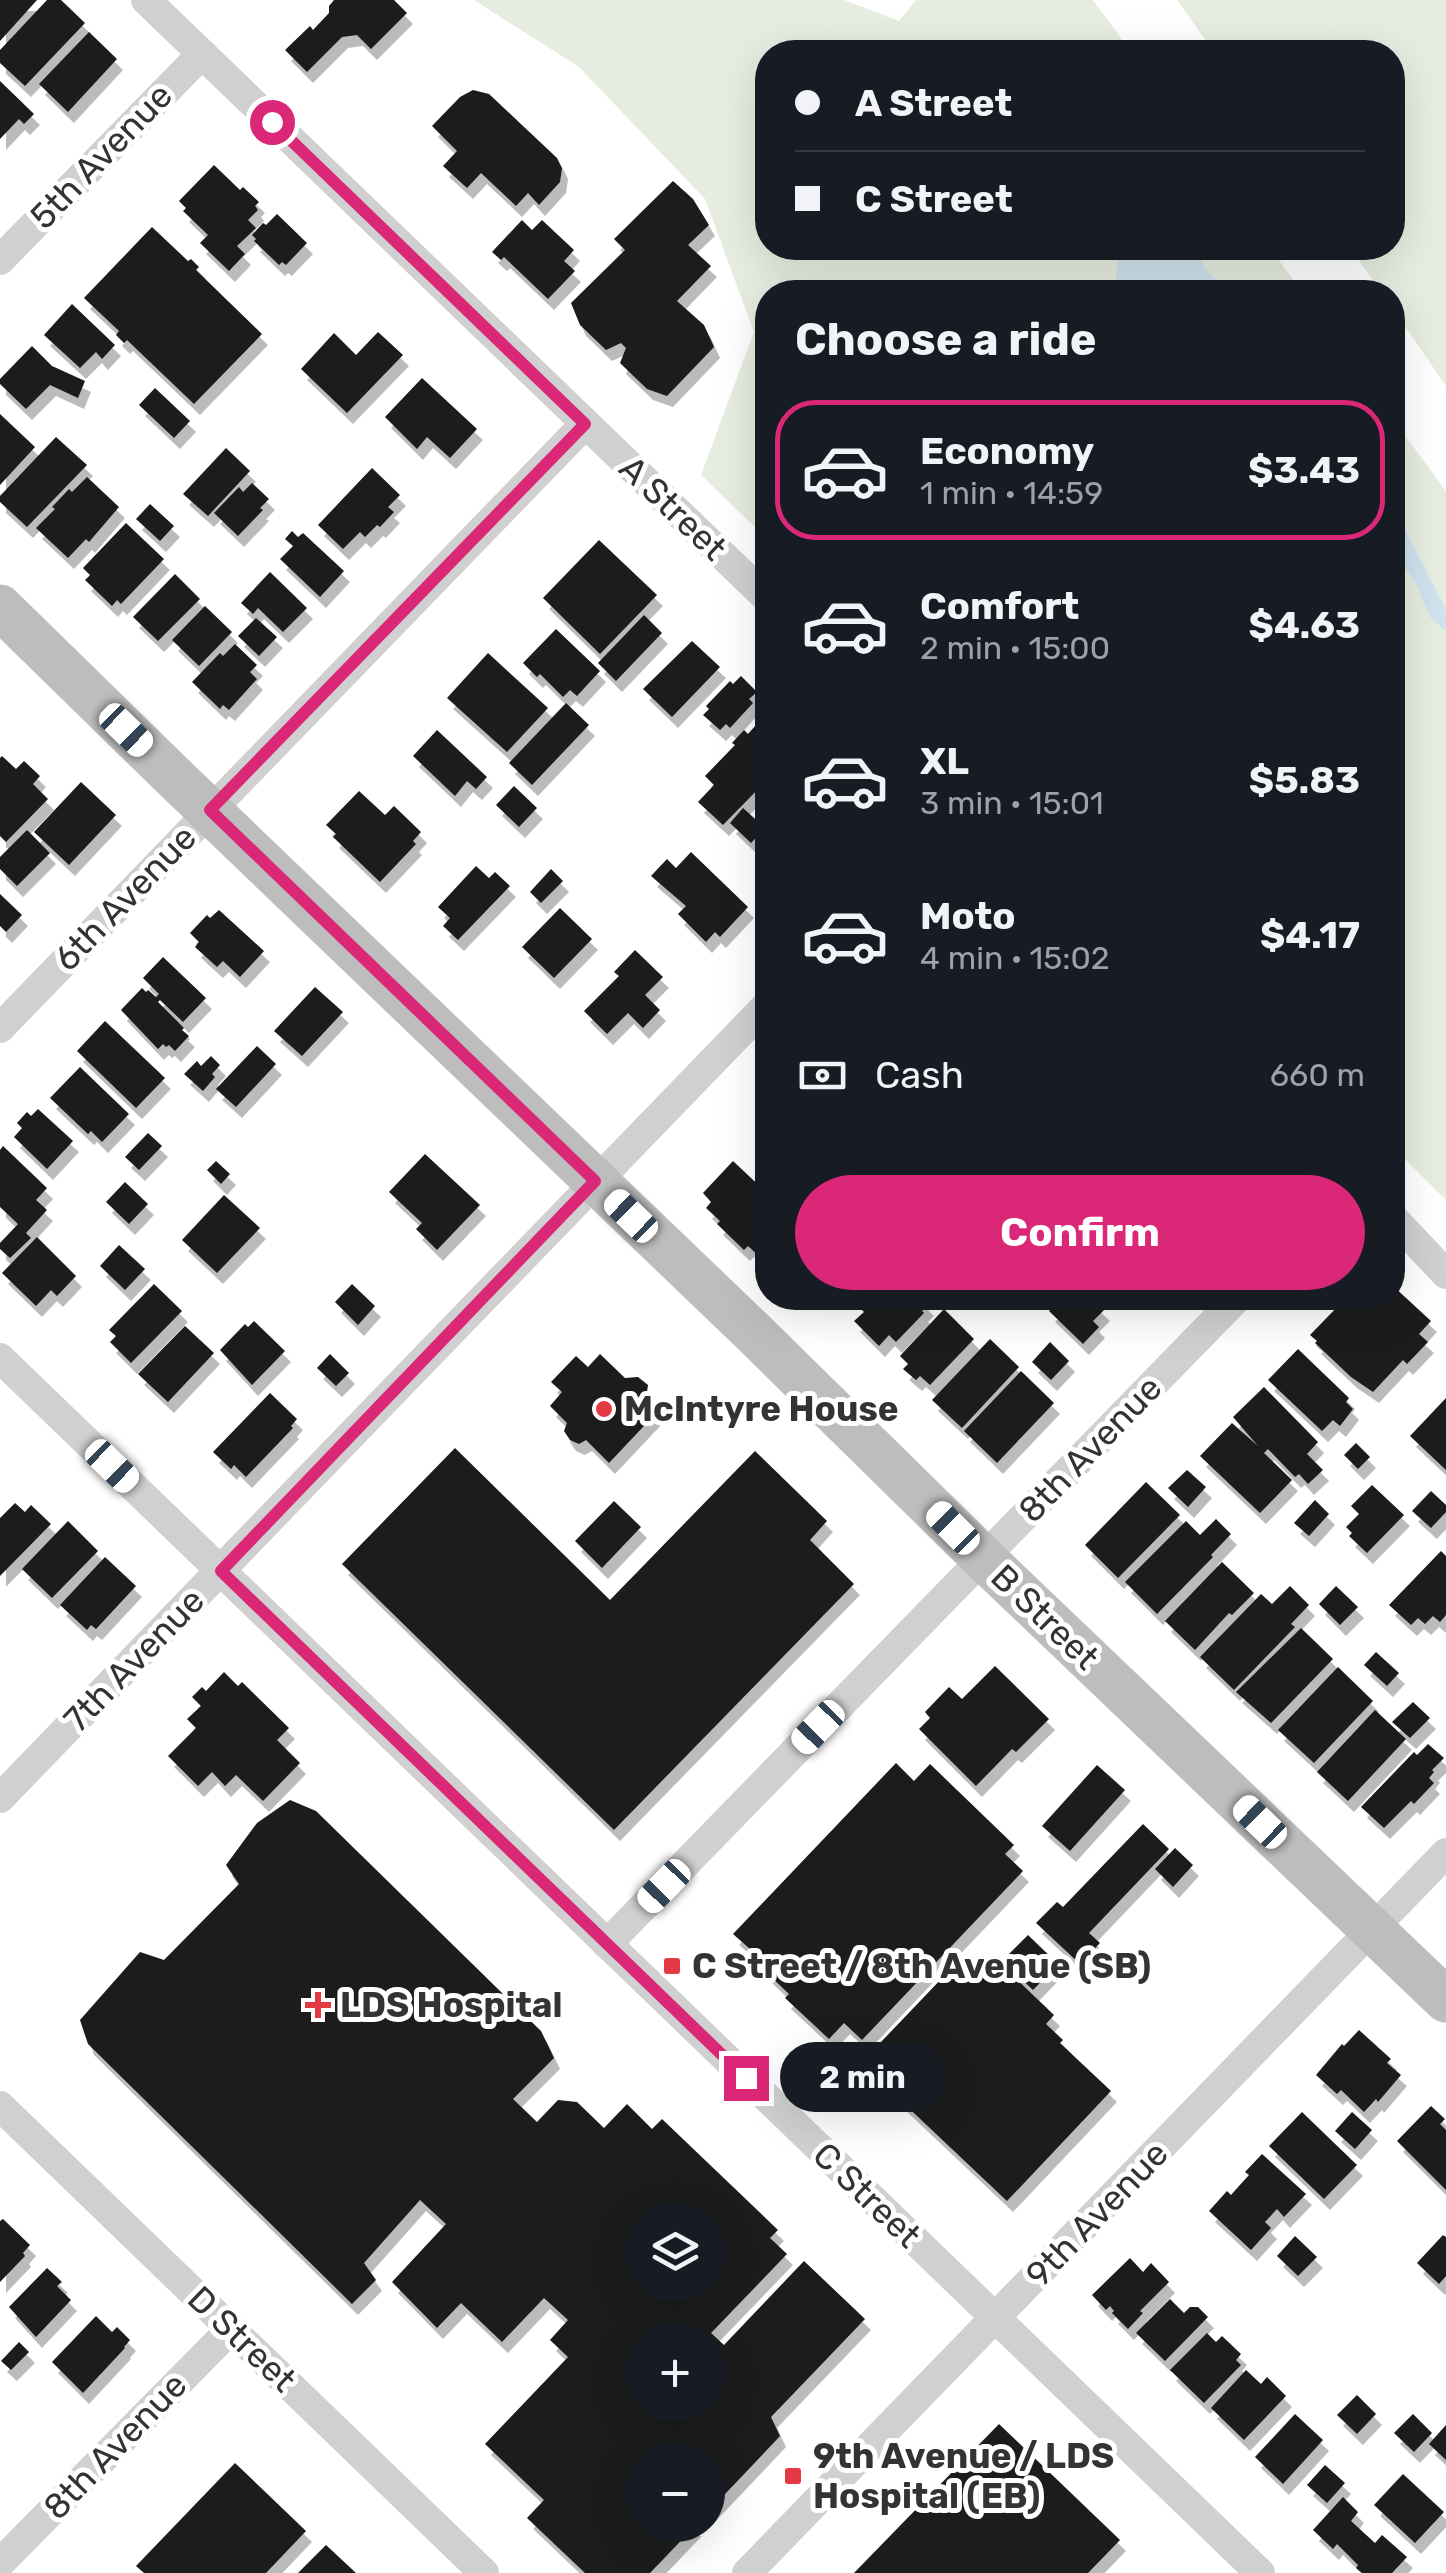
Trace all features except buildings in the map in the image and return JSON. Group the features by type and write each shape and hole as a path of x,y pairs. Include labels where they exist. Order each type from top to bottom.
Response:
{"street":[{"name":"A Street","path":"146,0 755,587"},
{"name":"5th Avenue","path":"0,260 202,54"},
{"name":"6th Avenue","path":"0,1028 585,424"},
{"name":"B Street","path":"0,607 1446,2000"},
{"name":"7th Avenue","path":"0,1798 755,1017"},
{"path":"1405,1231 1446,1274"},
{"name":"8th Avenue","path":"607,1944 1225,1310"},
{"name":"C Street","path":"0,1358 1260,2573"},
{"name":"9th Avenue","path":"747,2573 1446,1854"},
{"name":"D Street","path":"0,2106 484,2573"},
{"name":"8th Avenue","path":"0,2564 230,2329"}],"shaded area":[{"path":"474,0 844,0 899,21 916,0 1093,0 1122,40 755,40 755,260 1279,260 1293,280 755,280 755,527 701,475 754,332 705,199 579,67"},
{"path":"1177,0 1446,0 1446,386 1405,326 1405,280 1373,280 1358,260 1405,260 1405,40 1205,40"},
{"path":"1405,436 1446,491 1446,1200 1405,1159"}],"water":[{"path":"1117,260 1201,260 1217,280 1116,280"},
{"path":"1405,530 1446,610 1446,631 1430,617 1405,567"}],"place":[{"name":"McIntyre House","path":"604,1409"},
{"name":"C Street / 8th Avenue (SB)","path":"672,1966"},
{"name":"LDS Hospital","path":"318,2005"},
{"name":"9th Avenue / LDS Hospital (EB)","path":"793,2476"}],"route":[{"path":"272,122 585,424 210,810 595,1181 221,1571 746,2078"}]}
